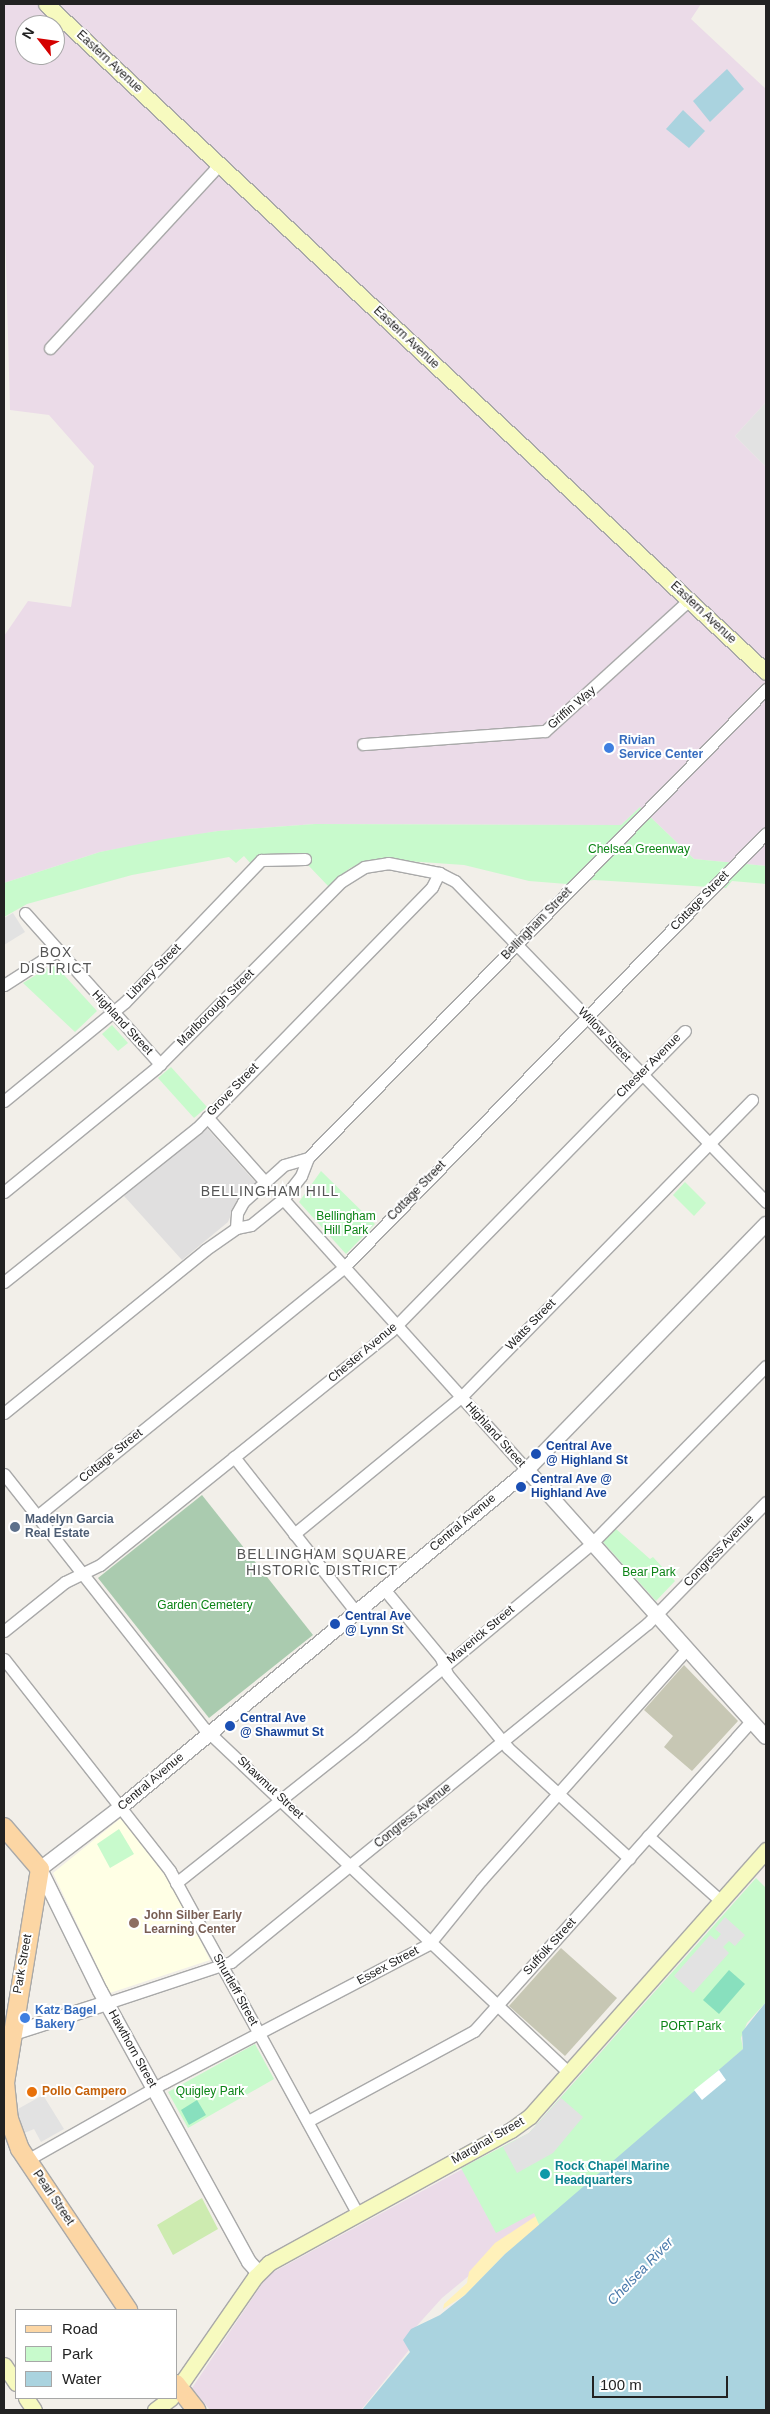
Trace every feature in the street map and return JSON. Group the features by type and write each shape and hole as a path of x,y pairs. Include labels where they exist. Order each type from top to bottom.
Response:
{"main road":[{"name":"Eastern Avenue","path":"46,4 766,672"},
{"name":"Hawthorn Street","path":"4,1827 40,1869"},
{"name":"Marginal Street","path":"178,2387 258,2272 275,2258 521,2124 569,2073 766,1850"},
{"name":"Park Street","path":"4,2082 8,2026 40,1869"},
{"name":"Pearl Street","path":"4,2082 9,2119 24,2154 127,2309"},
{"path":"4,2140 24,2154"},
{"path":"4,2365 15,2382"},
{"path":"178,2392 196,2410"},
{"path":"27,2399 34,2410"},
{"name":"Marginal Street","path":"155,2410 167,2399"}],"street":[{"path":"50,348 219,165"},
{"name":"Griffin Way","path":"363,744 545,731 689,600"},
{"name":"Bellingham Street","path":"4,1414 236,1228 251,1225 283,1199 300,1176 308,1158 766,689"},
{"name":"Cottage Street","path":"37,1516 344,1267 766,833"},
{"name":"Library Street","path":"4,1101 113,1012 261,860 305,859"},
{"name":"Marlborough Street","path":"4,1192 160,1064 347,876 364,867 382,863 439,873"},
{"name":"Willow Street","path":"439,873 455,881 766,1202"},
{"name":"Grove Street","path":"4,1282 92,1211 110,1200 207,1117 432,887 439,873"},
{"name":"Highland Street","path":"25,913 160,1064"},
{"path":"4,985 57,951"},
{"name":"Chester Avenue","path":"4,1631 65,1582 100,1565 396,1326 684,1031"},
{"name":"Watts Street","path":"294,1534 461,1397 752,1100"},
{"path":"207,1117 265,1182"},
{"name":"Bellingham Street","path":"236,1228 241,1205 289,1162 308,1158"},
{"name":"Highland Street","path":"283,1199 766,1737"},
{"name":"Central Avenue","path":"40,1869 121,1807 526,1470 766,1224"},
{"name":"Maverick Street","path":"176,1882 281,1799 592,1543 766,1366"},
{"path":"234,1457 356,1612"},
{"name":"Shawmut Street","path":"4,1474 210,1733 433,1940 569,2073"},
{"name":"Congress Avenue","path":"8,2026 106,2003 231,1962 504,1742 657,1615 766,1502"},
{"path":"384,1589 441,1658 447,1674 504,1742 557,1794 629,1858"},
{"name":"Essex Street","path":"24,2154 154,2089 433,1940 557,1794 687,1649"},
{"name":"Shurtleff Street","path":"4,1659 121,1807 176,1882 357,2213"},
{"name":"Suffolk Street","path":"308,2121 461,2041 499,2004 751,1721"},
{"path":"648,1836 721,1901"},
{"name":"Hawthorn Street","path":"40,1869 106,2003 249,2262 258,2272"}],"shaded area":[{"path":"4,4 701,4 691,19 766,89 766,402 735,436 766,467 766,866 694,859 640,807 621,825 315,824 218,831 100,852 4,883 4,636 28,601 71,607 94,466 49,415 10,410 4,192"},
{"path":"766,402 766,467 735,436"},
{"path":"13,913 25,932 4,945 4,918"},
{"path":"205,1126 256,1183 237,1200 228,1222 182,1260 124,1196"},
{"path":"684,1665 738,1721 692,1771 664,1747 673,1736 644,1710"},
{"name":"John Silber Early Learning Center","path":"121,1818 173,1886 210,1960 110,1993 53,1873"},
{"path":"725,1917 745,1935 735,1946 729,1941 723,1947 729,1953 693,1993 674,1976 710,1935 716,1940 721,1934 715,1929"},
{"path":"561,1948 617,1998 565,2056 509,2006"},
{"path":"667,1978 743,2049 442,2298 404,2340 409,2350 361,2410 210,2410 192,2388 268,2275 529,2133"},
{"path":"43,2095 64,2129 41,2142 34,2129 22,2134 16,2110"},
{"path":"561,2098 583,2117 553,2153 517,2173 503,2147 529,2133"}],"green space":[{"name":"Chelsea Greenway","path":"640,807 694,859 766,866 766,884 732,881 726,888 594,880 567,884 529,881 464,865 378,859 350,868 329,887 308,865 307,854 251,864 244,856 236,863 229,857 132,875 27,904 4,917 4,883 100,852 165,839 218,831 315,824 621,825"},
{"path":"54,964 97,1011 75,1032 23,983"},
{"path":"112,1025 128,1043 118,1051 102,1034"},
{"path":"171,1067 207,1107 194,1118 158,1078"},
{"name":"Bellingham Hill Park","path":"321,1171 375,1224 346,1254 299,1202"},
{"path":"685,1182 706,1203 694,1216 673,1195"},
{"name":"Garden Cemetery","path":"202,1495 313,1635 209,1718 98,1578"},
{"name":"Bear Park","path":"616,1529 650,1559 653,1557 675,1581 656,1601 603,1542"},
{"path":"119,1829 134,1854 110,1868 97,1844"},
{"name":"PORT Park","path":"756,1878 766,1888 766,2002 747,2023 741,2038 743,2049 540,2227 534,2213 496,2233 461,2168 529,2133"},
{"path":"729,1970 745,1984 719,2014 703,2000"},
{"name":"Quigley Park","path":"255,2044 274,2079 188,2128 168,2092"},
{"path":"197,2100 206,2115 189,2125 181,2110"},
{"path":"202,2198 218,2229 173,2255 157,2225"}],"sand":[{"path":"536,2216 540,2227 505,2254 465,2295 443,2309 444,2304 467,2283 469,2272 495,2243"}],"water":[{"path":"727,69 744,89 710,122 693,101"},
{"path":"683,110 705,131 689,148 666,129"},
{"name":"Chelsea River","path":"766,2002 765,2410 362,2410 410,2352 403,2340 411,2329 440,2315 465,2295 505,2254 743,2049 742,2032"}],"pier":[{"path":"719,2070 726,2080 702,2100 694,2090"}],"place":[{"name":"Rivian Service Center","path":"609,748"},
{"name":"Central Ave @ Highland St","path":"536,1454"},
{"name":"Central Ave @ Highland Ave","path":"521,1487"},
{"name":"Madelyn Garcia Real Estate","path":"15,1527"},
{"name":"Central Ave @ Lynn St","path":"335,1624"},
{"name":"Central Ave @ Shawmut St","path":"230,1726"},
{"name":"John Silber Early Learning Center","path":"134,1923"},
{"name":"Katz Bagel Bakery","path":"25,2018"},
{"name":"Pollo Campero","path":"32,2092"},
{"name":"Rock Chapel Marine Headquarters","path":"545,2174"}],"district":[{"name":"BOX DISTRICT","path":"56,960"},
{"name":"BELLINGHAM HILL","path":"270,1191"},
{"name":"BELLINGHAM SQUARE HISTORIC DISTRICT","path":"322,1562"}]}
